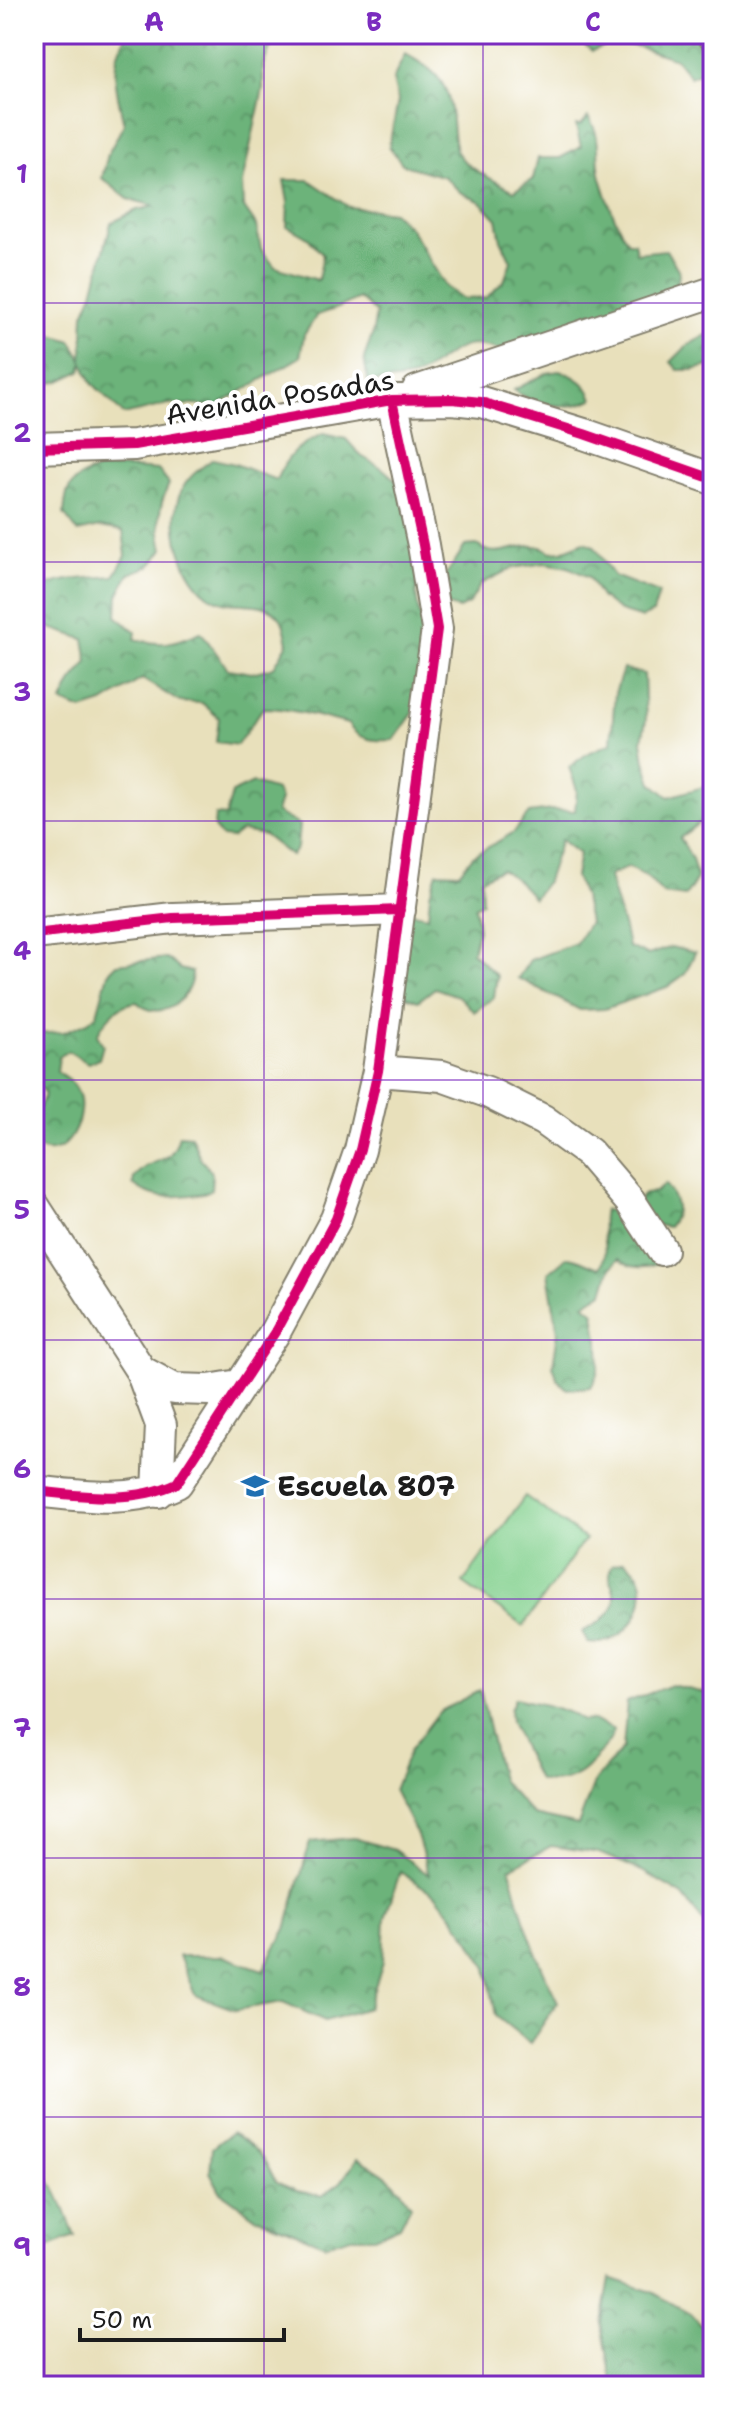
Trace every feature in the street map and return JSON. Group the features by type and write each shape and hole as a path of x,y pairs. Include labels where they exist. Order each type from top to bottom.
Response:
{"street":[{"path":"34,1491 127,1497 158,1492 177,1483 275,1332 336,1219 360,1150 378,1071 437,629 423,545 392,400 713,292"},
{"name":"Avenida Posadas","path":"34,448 134,445 392,400 481,402 713,479"},
{"path":"34,934 173,918 400,910"},
{"path":"378,1071 442,1076 487,1092 543,1120 589,1153 630,1201 662,1250"},
{"path":"34,1206 141,1371 161,1425 158,1492"},
{"path":"141,1371 174,1389 209,1390 239,1385"}],"green space":[{"path":"128,34 276,34 263,65 263,89 242,183 243,206 256,225 261,249 275,267 318,280 323,255 308,238 287,226 288,202 284,180 309,180 349,207 393,212 410,228 446,287 464,299 486,298 504,281 511,261 501,240 497,219 481,202 460,192 445,177 403,165 389,146 398,101 393,79 405,54 433,72 444,87 451,108 457,152 475,170 514,191 533,179 538,158 560,158 581,147 576,125 581,125 588,117 596,132 601,178 619,227 628,242 634,242 636,253 666,250 679,271 677,294 499,350 465,346 413,377 368,382 364,358 376,313 359,298 317,315 304,335 300,357 217,406 169,404 124,415 92,383 83,363 81,371 60,381 34,386 34,329 72,341 82,360 84,314 93,293 111,223 137,210 155,206 128,199 102,178 108,154 124,124 116,66"},
{"path":"694,34 711,68 690,77 676,59 613,42 592,51 575,36"},
{"path":"713,334 713,365 678,370 671,362 688,345"},
{"path":"559,371 580,381 593,399 574,405 552,405 531,400 514,390 547,373"},
{"path":"323,434 346,439 361,456 399,483 422,567 416,593 419,615 437,629 421,702 394,740 368,739 357,734 348,724 263,708 237,745 216,742 219,718 202,703 180,702 142,679 103,703 82,710 62,702 72,681 88,662 84,639 41,625 34,608 35,596 55,583 114,576 126,556 123,531 100,527 78,532 64,514 68,491 77,480 110,468 158,470 169,484 160,516 163,549 150,566 129,574 118,595 117,617 136,632 135,639 153,643 168,643 201,632 228,669 252,673 274,667 288,643 282,621 267,608 221,601 202,590 180,552 176,507 189,479 213,459 276,480 294,452"},
{"path":"584,542 594,546 614,576 659,593 653,613 642,618 620,611 601,597 589,577 568,567 545,563 512,568 481,584 469,604 459,609 448,606 440,584 465,546 477,545 495,552 532,546 551,552"},
{"path":"623,669 644,674 646,720 642,741 652,783 669,797 713,784 713,812 680,838 692,859 697,879 685,897 663,894 647,877 628,867 609,876 628,947 648,955 671,947 695,953 685,974 667,987 604,1009 580,1010 518,978 530,960 576,943 589,922 575,877 579,854 561,840 547,881 534,898 501,869 481,879 482,902 475,907 478,930 472,952 497,976 494,997 474,1012 458,996 435,988 418,1001 398,993 400,910 428,916 430,894 437,872 459,873 473,856 514,832 529,813 575,811 577,790 569,767 588,753 611,743 615,693"},
{"path":"253,783 276,790 280,800 276,812 299,825 297,848 291,856 264,835 241,831 232,838 222,837 214,828 215,815 226,816 232,793"},
{"path":"166,958 180,969 192,972 187,992 165,1010 155,1011 137,1002 119,1009 108,1018 97,1035 103,1045 99,1059 88,1063 68,1051 59,1057 57,1071 74,1085 80,1099 77,1124 65,1145 56,1150 45,1151 34,1145 34,1122 45,1094 34,1080 34,1034 64,1032 88,1022 97,1014 108,973 117,964"},
{"path":"179,1135 191,1136 200,1158 212,1173 211,1190 160,1196 147,1193 133,1184 141,1170 171,1153"},
{"path":"665,1184 675,1200 676,1211 668,1227 655,1225 662,1262 639,1267 618,1259 610,1269 603,1292 584,1304 594,1312 599,1351 596,1378 591,1387 567,1389 558,1380 553,1366 558,1332 548,1273 567,1257 600,1268 604,1254 604,1210 615,1211 624,1218 645,1193 656,1192"},
{"path":"525,1496 585,1539 523,1626 463,1583"},
{"path":"624,1561 636,1571 641,1583 642,1597 638,1612 619,1636 605,1642 588,1643 582,1632 612,1610 615,1599 610,1571 612,1565"},
{"path":"671,1685 713,1695 713,1715 701,1788 713,1795 713,1934 681,1894 642,1871 599,1853 551,1846 510,1868 530,1936 558,2002 530,2043 496,2016 487,1968 464,1931 437,1896 400,1872 385,1918 383,1962 368,2008 325,2021 283,2002 236,2010 195,1995 179,1956 222,1956 263,1970 286,1929 310,1842 354,1838 394,1850 429,1875 417,1835 394,1790 410,1750 439,1712 480,1690 501,1780 533,1815 578,1825 595,1780 623,1748 627,1702"},
{"path":"515,1698 550,1706 582,1721 593,1720 614,1730 613,1734 591,1764 578,1774 556,1782 538,1780 511,1722 510,1710"},
{"path":"231,2133 258,2153 276,2182 297,2191 322,2196 341,2182 357,2159 388,2177 411,2205 400,2226 375,2237 351,2237 325,2245 256,2217 220,2191 210,2172 212,2148"},
{"path":"34,2167 55,2188 75,2236 38,2251 34,2250"},
{"path":"610,2278 652,2292 691,2314 713,2338 713,2386 613,2386 602,2323"}],"cycle path":[{"path":"34,448 134,445 392,400 452,399 481,402 713,479"},
{"path":"34,1491 125,1496 160,1490 177,1483 275,1332 336,1219 360,1150 378,1071 437,629 423,545 392,400"},
{"path":"34,934 173,918 400,910"}],"place":[{"name":"Escuela 807","path":"255,1486"}]}
